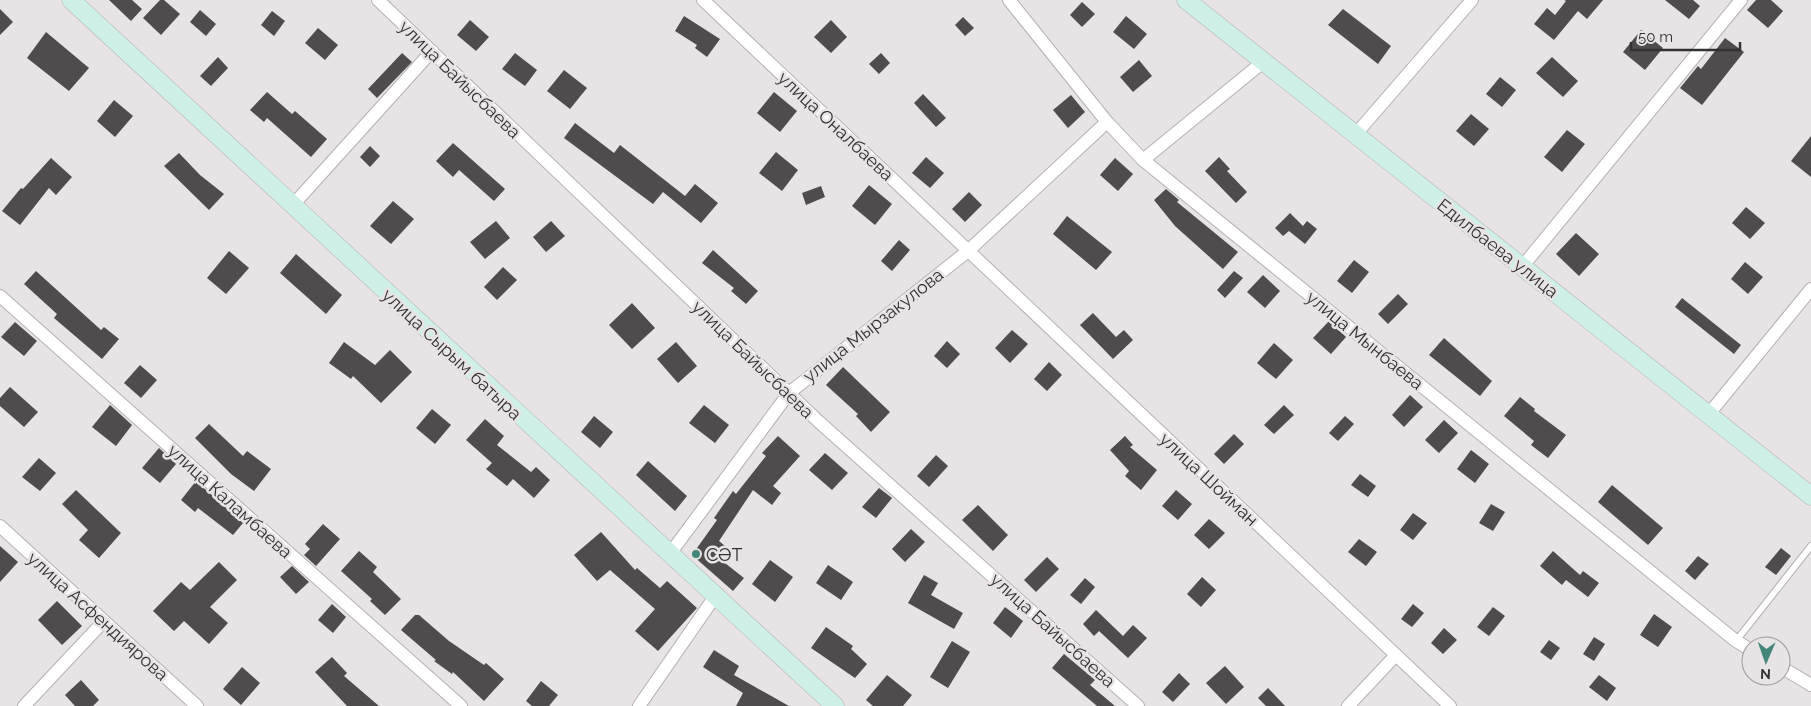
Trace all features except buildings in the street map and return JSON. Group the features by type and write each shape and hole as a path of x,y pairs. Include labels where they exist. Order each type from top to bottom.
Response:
{"street":[{"name":"улица Сырым батыра","path":"71,0 835,706"},
{"name":"улица Байысбаева","path":"378,0 788,393 1138,706"},
{"name":"улица Оналбаева","path":"703,0 968,251"},
{"name":"улица Мынбаева","path":"1009,0 1107,122 1143,160 1741,644"},
{"name":"Едилбаева улица","path":"1186,0 1811,496"},
{"path":"1355,135 1472,0"},
{"path":"1522,267 1741,0"},
{"path":"292,206 432,51"},
{"path":"1143,160 1263,62"},
{"name":"улица Мырзакулова","path":"670,555 788,393 968,251 1107,122"},
{"name":"улица Шойман","path":"968,251 1450,706"},
{"path":"1708,414 1811,289"},
{"name":"улица Каламбаева","path":"0,296 461,706"},
{"name":"улица Асфендиярова","path":"0,526 197,706"},
{"path":"639,706 716,595"},
{"path":"24,706 104,621"},
{"path":"1348,706 1396,655"},
{"path":"1791,673 1811,685"}],"lane":[{"path":"1736,641 1811,546"}],"place":[{"name":"СƏТ","path":"696,554"}]}
